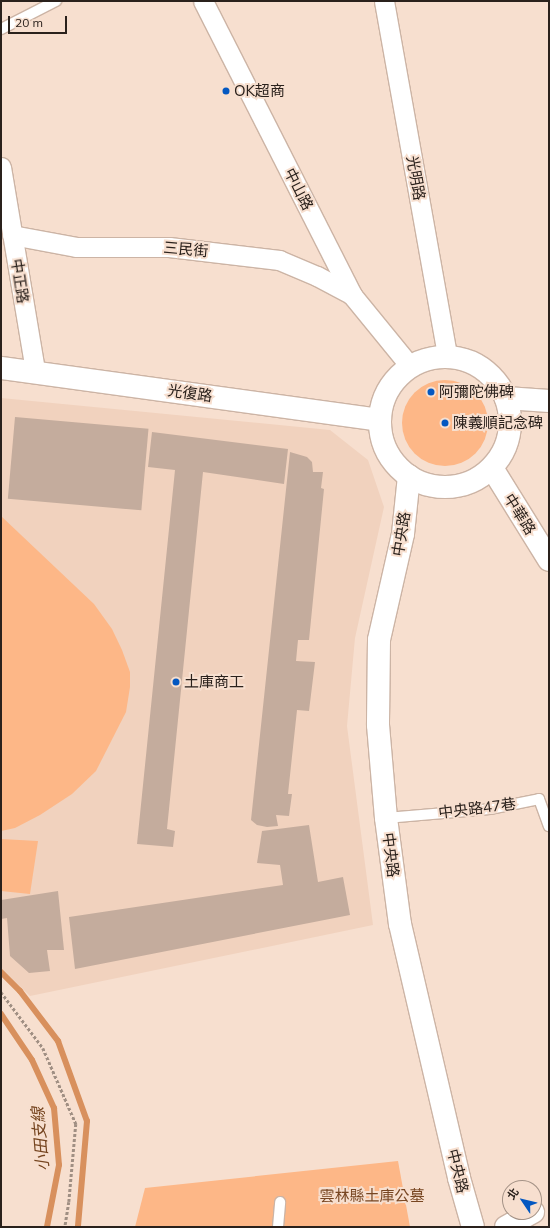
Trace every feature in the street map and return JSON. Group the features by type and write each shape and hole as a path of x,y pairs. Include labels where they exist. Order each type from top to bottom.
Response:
{"street":[{"name":"中山路","path":"203,1 352,295 410,366"},
{"name":"光明路","path":"384,1 447,356"},
{"name":"中正路","path":"1,167 35,371"},
{"name":"三民街","path":"12,235 76,247 169,247 279,260 317,276 352,295"},
{"path":"447,356 466,359 483,368 497,381 506,398 511,416 510,435 503,453 492,468 473,481 452,487 429,486 409,476 392,462 382,442 379,420 384,399 394,380 410,366 428,358 447,356"},
{"name":"光復路","path":"1,368 35,371 379,420"},
{"path":"506,398 549,400"},
{"name":"中華路","path":"492,468 549,560"},
{"name":"中央路","path":"409,476 403,534 379,640 378,725 386,818 400,924 459,1178 473,1227"},
{"path":"506,1227 519,1220"}],"lane":[{"path":"1,29 56,1"},
{"name":"中央路47巷","path":"386,818 490,809 539,799 549,826"},
{"path":"278,1227 280,1202"}],"path":[{"path":"1,992 43,1048 76,1124 69,1202 65,1227"}],"shaded area":[{"name":"土庫商工","path":"1,398 330,430 368,460 384,507 355,638 347,726 373,925 30,996 1,968"}],"green space":[{"path":"445,380 461,383 469,387 481,399 485,407 488,423 485,439 481,447 469,459 461,463 445,466 429,463 421,459 409,447 405,439 402,423 405,407 409,399 421,387 429,383"},
{"path":"1,516 94,604 112,629 122,650 130,672 130,687 126,712 96,771 72,794 40,815 15,828 1,831"},
{"path":"1,839 38,841 30,894 1,891"},
{"name":"雲林縣土庫公墓","path":"398,1161 410,1227 135,1227 145,1188"}],"building":[{"name":"阿彌陀佛碑","path":"429,388 434,389 433,396 428,395"},
{"path":"15,417 148,429 141,510 8,499"},
{"path":"152,432 288,449 284,484 203,472 167,829 175,831 173,847 137,844 175,470 148,467"},
{"path":"290,452 307,457 312,462 313,472 323,472 321,488 324,489 309,640 298,640 296,661 315,662 309,711 297,710 288,794 292,794 289,816 276,815 278,826 267,827 257,825 251,820"},
{"path":"309,825 318,882 343,877 350,915 75,969 69,917 283,885 280,865 257,863 262,831"},
{"path":"58,891 64,950 47,950 50,971 29,973 10,956 7,918 1,919 1,900"}],"waterway":[{"path":"1,972 20,991 58,1041 87,1121 78,1227"},
{"name":"小田支線","path":"1,1014 32,1060 54,1108 59,1165 47,1227"}],"place":[{"name":"OK超商","path":"226,91"},
{"name":"阿彌陀佛碑","path":"431,392"},
{"name":"陳義順記念碑","path":"445,423"},
{"name":"土庫商工","path":"176,682"}]}
